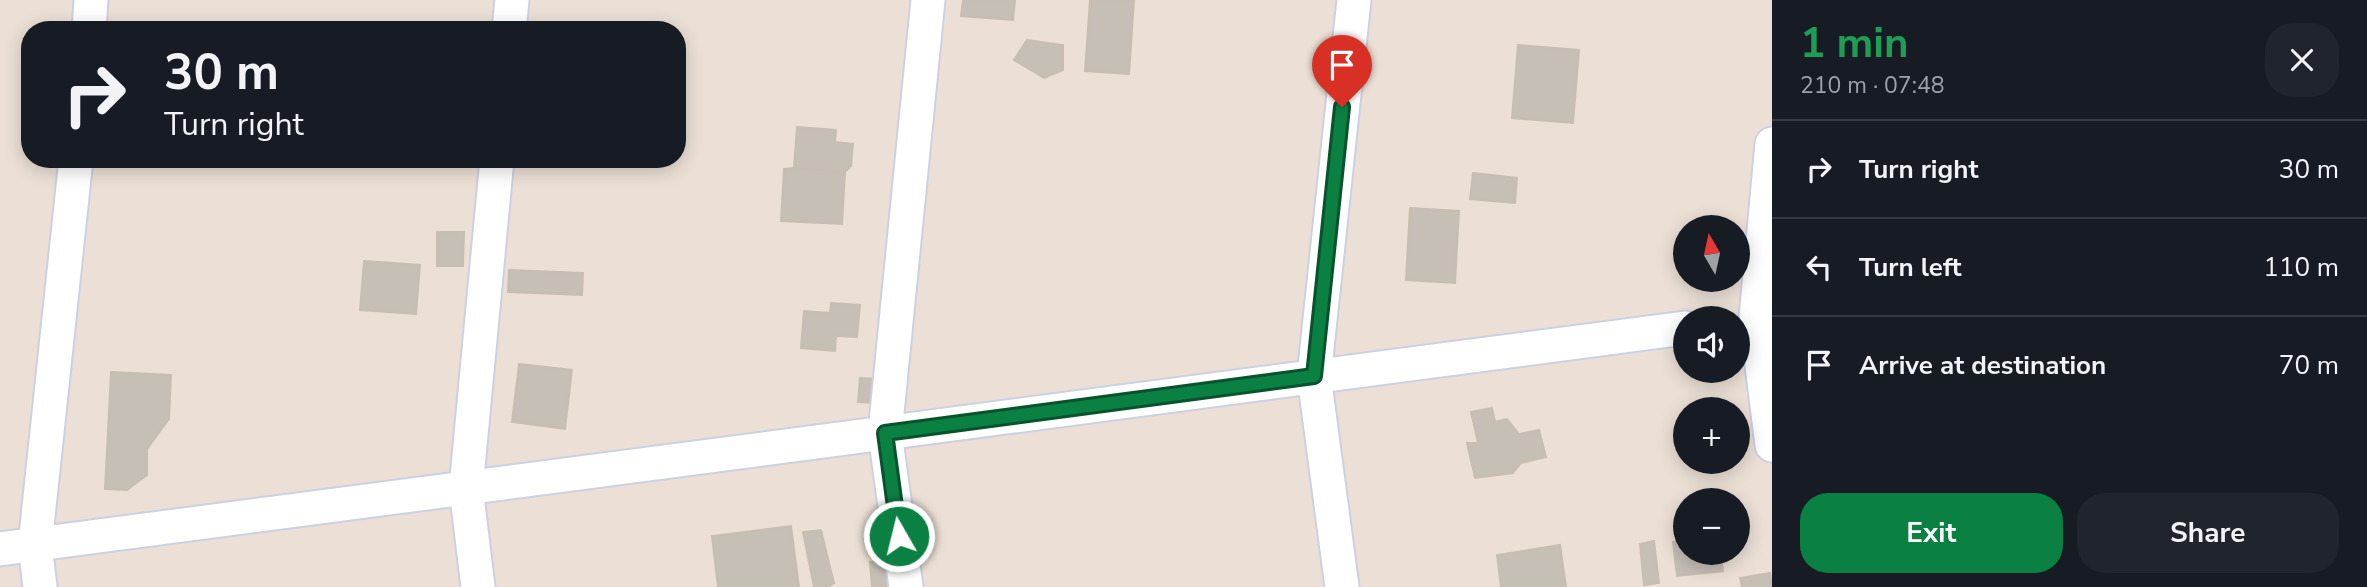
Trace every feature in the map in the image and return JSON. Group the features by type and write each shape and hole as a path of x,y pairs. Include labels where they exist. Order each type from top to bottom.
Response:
{"street":[{"path":"90,21 92,0"},
{"path":"510,21 512,0"},
{"path":"906,587 885,433 928,0"},
{"path":"1342,587 1314,376 1354,0"},
{"path":"1749,306 1772,144"},
{"path":"40,587 35,545 75,168"},
{"path":"478,587 466,488 496,168"},
{"path":"0,549 1673,330"},
{"path":"1750,335 1772,445"}],"building":[{"path":"963,0 1015,0 1013,20 961,16"},
{"path":"1090,0 1134,0 1129,74 1085,71"},
{"path":"1027,40 1063,45 1063,70 1044,78 1014,60"},
{"path":"1518,45 1579,50 1573,123 1512,118"},
{"path":"797,127 836,130 835,142 853,144 851,166 845,172 794,168"},
{"path":"784,169 845,172 842,224 781,221"},
{"path":"1473,173 1517,178 1515,203 1470,199"},
{"path":"1410,208 1459,211 1455,283 1406,280"},
{"path":"437,232 464,232 463,266 437,266"},
{"path":"364,261 420,265 416,314 360,310"},
{"path":"509,270 583,273 582,295 508,292"},
{"path":"831,303 860,305 857,337 836,336 835,351 801,348 804,311 830,313"},
{"path":"519,364 572,370 565,429 512,422"},
{"path":"111,372 171,375 169,419 147,449 147,475 127,490 105,489"},
{"path":"860,378 878,379 876,403 858,402"},
{"path":"1492,408 1495,422 1507,419 1519,434 1539,430 1546,457 1521,463 1513,473 1475,478 1467,443 1478,443 1471,412"},
{"path":"791,526 799,587 718,587 712,536"},
{"path":"821,530 834,583 828,587 814,587 803,532"},
{"path":"1654,541 1659,583 1644,585 1640,544"},
{"path":"1560,545 1566,587 1501,587 1497,555"},
{"path":"892,560 895,587 872,587 870,562"},
{"path":"1676,565 1722,565 1723,571 1677,576"},
{"path":"1770,573 1772,587 1742,587 1740,578"}],"route":[{"path":"899,536 885,433 1314,376 1342,107"}]}
